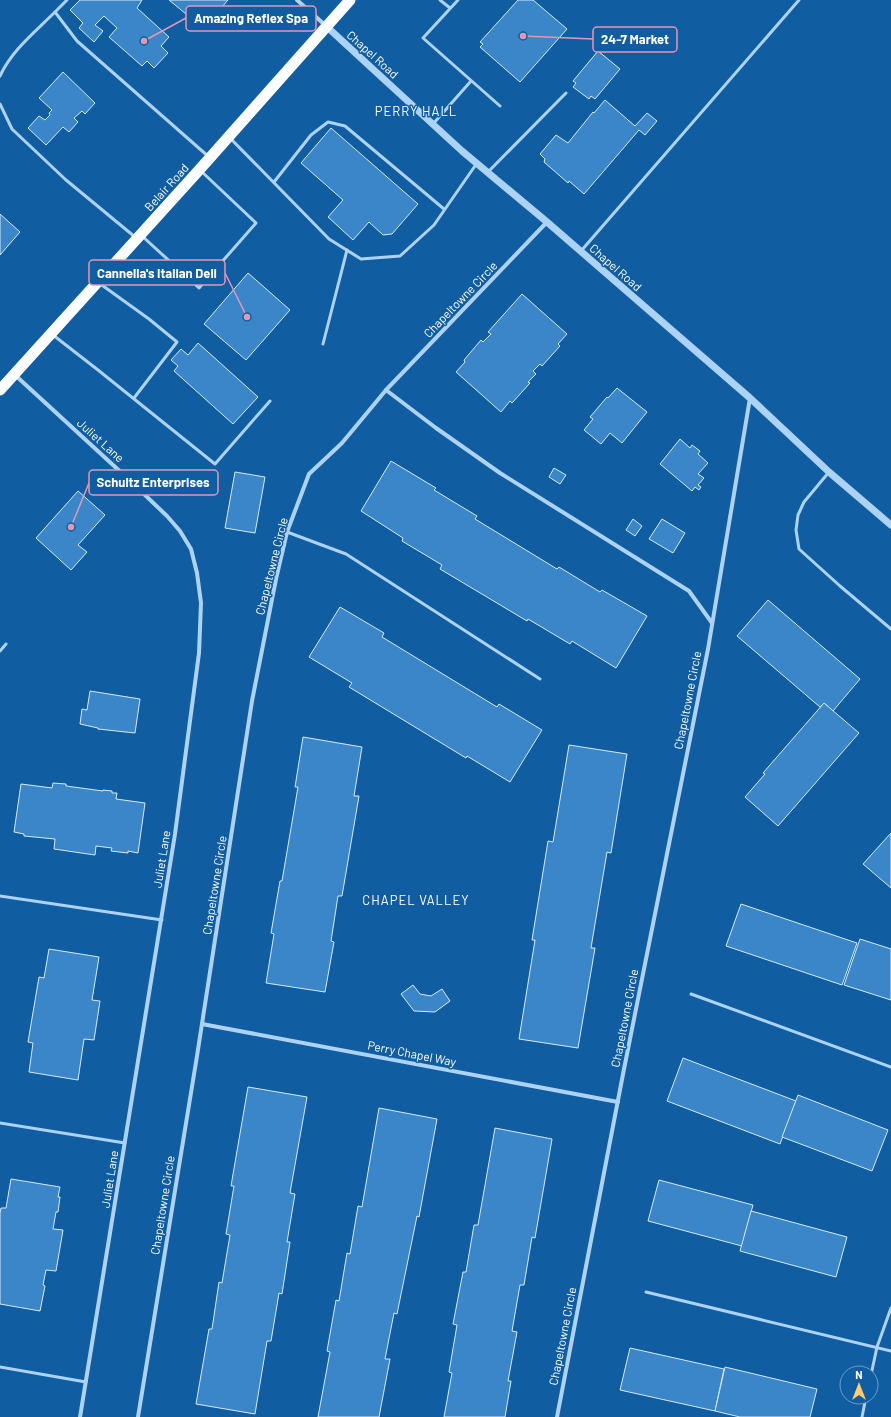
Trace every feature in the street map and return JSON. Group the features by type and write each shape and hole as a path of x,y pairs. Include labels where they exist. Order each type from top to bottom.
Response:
{"highway":[{"name":"Belair Road","path":"0,390 200,170 350,0"}],"street":[{"path":"297,0 326,26"},
{"name":"Chapel Road","path":"326,26 477,163 750,398 829,472 891,525"},
{"name":"Chapeltowne Circle","path":"138,1417 202,1024 252,701 287,532 309,474 342,443 386,390 547,222"},
{"name":"Juliet Lane","path":"15,374 125,476 167,516 180,531 190,549 198,573 201,604 199,653 175,834 80,1417"},
{"path":"386,390 436,428 500,473 689,591 712,623"},
{"name":"Chapeltowne Circle","path":"557,1417 712,623 750,398"},
{"name":"Perry Chapel Way","path":"202,1024 618,1102"}],"lane":[{"path":"0,76 5,66 21,44 67,0"},
{"path":"440,0 450,8"},
{"path":"458,0 423,38 500,106"},
{"path":"581,252 799,0"},
{"path":"55,12 77,41 210,158"},
{"path":"433,124 471,81"},
{"path":"488,172 566,93"},
{"path":"0,104 12,129 66,180 139,237 199,288 256,223 200,170"},
{"path":"274,182 311,135 328,122 346,126 444,209"},
{"path":"229,137 329,239 361,259 400,256 434,225 477,163"},
{"path":"323,344 347,250"},
{"path":"98,282 149,319 177,342 134,398"},
{"path":"51,334 134,398 215,464 270,401"},
{"path":"829,472 804,502 798,515 796,530 799,549 891,629"},
{"path":"287,532 346,554 540,679"},
{"path":"0,651 6,644"},
{"path":"0,896 162,920"},
{"path":"691,994 891,1067"},
{"path":"0,1123 125,1143"},
{"path":"646,1292 891,1350"},
{"path":"873,1365 877,1347 891,1308"},
{"path":"0,1367 86,1382"},
{"path":"862,1417 864,1405"}],"building":[{"path":"80,0 142,0 137,8 169,37 161,46 168,53 154,68 147,61 142,66 109,37 117,28 104,16 95,25 103,31 94,42 79,28 83,23 70,10"},
{"path":"169,0 228,0 222,7 227,11 219,20 214,16 203,28"},
{"path":"518,0 533,0 567,29 520,82 480,47 483,44 480,42"},
{"path":"598,51 620,69 595,99 591,96 589,99 573,87 576,83 573,81"},
{"path":"63,72 95,103 85,114 82,111 74,118 78,122 69,132 63,127 46,145 28,128 39,116 45,120 50,115 49,113 52,110 39,98"},
{"path":"605,100 635,126 647,113 657,121 645,135 639,130 584,194 569,181 568,183 544,162 545,159 540,154 556,135 568,143 593,112 594,113"},
{"path":"331,128 418,204 392,234 383,235 369,222 353,240 328,217 343,200 301,163"},
{"path":"0,214 20,232 0,255"},
{"path":"248,273 290,310 246,360 204,324"},
{"path":"522,294 567,334 558,344 560,346 542,366 540,364 533,371 536,374 528,382 530,383 512,403 510,401 501,412 456,372 481,340 483,342 491,334 488,332"},
{"path":"198,343 258,397 233,424 174,371 178,366 171,360 181,349 188,355"},
{"path":"617,388 647,412 622,443 610,433 601,444 584,430 593,419 590,417"},
{"path":"680,439 690,448 692,445 700,451 698,454 708,463 698,474 704,478 698,485 701,487 699,490 695,487 692,491 660,464"},
{"path":"391,461 436,488 434,490 477,516 475,519 557,569 559,567 600,592 602,590 647,616 616,668 572,641 570,644 528,619 527,621 440,569 442,565 402,541 403,538 361,511"},
{"path":"554,468 566,475 560,484 549,477"},
{"path":"235,472 265,477 255,533 225,528"},
{"path":"78,491 105,515 78,545 87,552 71,570 36,538"},
{"path":"633,519 642,526 635,536 626,530"},
{"path":"662,519 685,533 673,553 649,539"},
{"path":"768,600 860,679 833,711 824,703 820,707 737,636"},
{"path":"340,607 384,633 382,637 497,707 499,704 542,730 510,782 467,756 466,758 349,687 352,683 309,657"},
{"path":"90,691 140,699 135,733 98,729 80,724 82,709 87,710"},
{"path":"824,703 859,733 778,826 745,797 765,774 763,773"},
{"path":"303,737 362,747 354,796 359,796 342,896 338,896 331,941 334,942 325,992 266,983 274,934 271,933 280,881 282,881 298,787 295,787"},
{"path":"569,745 627,754 611,853 607,852 591,948 595,948 578,1048 519,1039 535,940 532,940 548,841 553,842"},
{"path":"53,783 66,784 66,786 112,791 112,793 117,793 116,799 145,803 138,853 128,851 128,853 111,851 112,848 96,846 95,855 54,849 55,839 24,836 24,834 14,832 21,784 52,788"},
{"path":"891,833 891,888 863,864"},
{"path":"741,904 857,943 842,985 726,946"},
{"path":"860,939 891,949 891,1000 844,985"},
{"path":"49,949 99,957 92,1000 100,1001 94,1040 84,1039 78,1080 29,1072 33,1043 28,1042 39,977 44,978"},
{"path":"413,985 420,994 431,996 442,989 450,1001 435,1012 414,1011 401,994"},
{"path":"683,1058 796,1101 780,1144 667,1101"},
{"path":"248,1087 307,1097 290,1193 295,1194 287,1242 290,1242 282,1294 279,1293 271,1341 267,1341 255,1414 196,1404 209,1329 212,1329 219,1282 222,1283 230,1235 226,1234 234,1186 231,1186"},
{"path":"798,1095 888,1130 872,1171 782,1137"},
{"path":"379,1108 437,1119 419,1217 417,1216 397,1314 394,1313 385,1359 390,1359 379,1417 318,1417 330,1352 327,1351 336,1300 339,1301 347,1253 350,1254 358,1206 362,1207"},
{"path":"495,1128 552,1139 535,1238 532,1237 524,1285 520,1285 512,1331 517,1332 508,1381 511,1381 505,1417 444,1417 452,1373 449,1372 457,1325 453,1324 463,1272 466,1272 474,1225 478,1225"},
{"path":"11,1179 60,1187 58,1212 56,1212 53,1229 63,1230 56,1271 46,1270 43,1285 45,1286 40,1311 0,1304 0,1213 1,1208 6,1208"},
{"path":"659,1180 753,1205 742,1246 648,1221"},
{"path":"751,1211 847,1237 836,1277 740,1251"},
{"path":"630,1348 724,1369 715,1411 620,1390"},
{"path":"725,1367 817,1389 810,1417 740,1417 715,1411"}],"place":[{"name":"24-7 Market","path":"523,36"},
{"name":"Amazing Reflex Spa","path":"144,41"},
{"name":"Cannella's Italian Deli","path":"247,317"},
{"name":"Schultz Enterprises","path":"71,527"}],"district":[{"name":"PERRY HALL","path":"416,111"},
{"name":"CHAPEL VALLEY","path":"416,900"}]}
